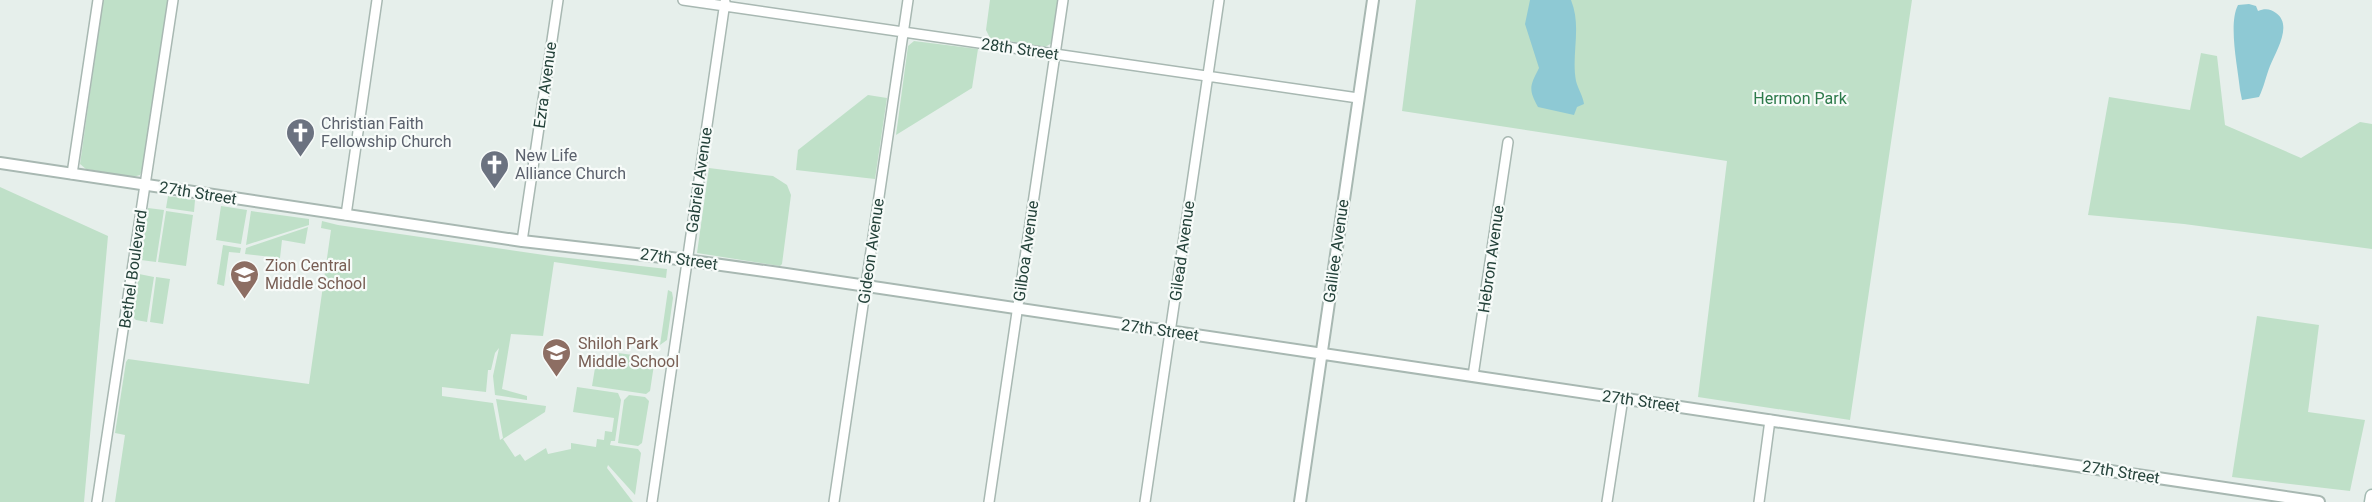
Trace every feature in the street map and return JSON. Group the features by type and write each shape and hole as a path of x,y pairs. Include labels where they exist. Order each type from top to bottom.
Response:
{"main road":[{"path":"2371,502 2372,496"}],"street":[{"path":"72,174 98,0"},
{"name":"Bethel Boulevard","path":"98,502 173,0"},
{"path":"346,215 377,0"},
{"name":"Ezra Avenue","path":"522,241 558,0"},
{"name":"28th Street","path":"683,0 725,3 903,32 1358,98"},
{"name":"Gideon Avenue","path":"834,502 908,0"},
{"name":"Gilboa Avenue","path":"989,502 1063,0"},
{"name":"Gilead Avenue","path":"1145,502 1219,0"},
{"name":"Galilee Avenue","path":"1300,502 1372,0"},
{"name":"Gabriel Avenue","path":"652,502 725,3"},
{"name":"Hebron Avenue","path":"1473,376 1508,142"},
{"name":"27th Street","path":"0,163 522,241 687,260 865,286 2319,502"},
{"path":"1608,502 1623,398"},
{"path":"1759,502 1770,420"}],"green space":[{"path":"103,0 168,0 143,168 140,175 133,177 86,169 80,164"},
{"path":"990,0 1058,0 1052,43 1045,47 990,38 986,30"},
{"name":"Hermon Park","path":"1416,0 1912,0 1850,420 1698,397 1727,161 1402,111"},
{"path":"914,41 978,49 972,88 896,135 908,46"},
{"path":"2201,53 2217,56 2225,125 2301,158 2360,122 2372,124 2372,249 2184,224 2088,215 2109,97 2190,110"},
{"path":"868,95 887,98 875,179 796,170 798,150"},
{"path":"709,168 773,176 787,185 791,195 780,266 697,253"},
{"path":"0,187 108,236 84,502 0,502"},
{"path":"168,196 195,200 194,212 166,208"},
{"path":"221,206 247,210 241,244 216,240"},
{"path":"148,208 164,210 156,262 141,260"},
{"path":"166,211 193,215 186,266 158,262"},
{"path":"251,211 309,219 309,225 246,245"},
{"path":"322,221 551,256 667,269 666,278 554,262 543,336 511,334 502,389 527,396 527,400 495,395 493,376 499,348 495,353 491,370 488,370 486,392 442,387 442,396 493,403 500,440 503,438 496,399 546,406 545,412 503,439 515,457 520,454 525,461 546,448 548,454 571,449 571,443 596,447 597,439 604,440 605,431 612,432 614,418 573,412 577,387 618,393 621,400 615,441 611,441 610,445 638,449 641,453 635,495 608,465 607,468 633,502 115,502 125,435 115,433 128,359 309,384 331,230 321,228"},
{"path":"308,227 305,244 282,240 280,258 245,254 246,248"},
{"path":"223,245 241,248 240,253 229,252 224,286 217,284"},
{"path":"139,274 154,277 147,322 136,320 133,317"},
{"path":"156,277 170,279 163,324 150,322"},
{"path":"668,290 672,292 673,298 667,340 660,345"},
{"path":"2257,316 2319,325 2308,412 2365,420 2350,491 2232,477"},
{"path":"618,353 655,358 650,391 646,394 592,386 597,356 613,358"},
{"path":"629,395 645,397 649,401 642,443 638,446 618,443 624,400"}],"water":[{"path":"1530,0 1571,0 1576,20 1576,81 1584,104 1577,107 1574,115 1538,107 1533,96 1532,84 1539,68 1525,24"},
{"path":"2238,5 2256,6 2258,11 2268,9 2276,13 2281,18 2283,31 2259,97 2242,100 2234,46 2234,23"}],"place":[{"name":"Christian Faith Fellowship Church","path":"300,158"},
{"name":"New Life Alliance Church","path":"494,190"},
{"name":"Zion Central Middle School","path":"244,300"},
{"name":"Shiloh Park Middle School","path":"557,378"}]}
